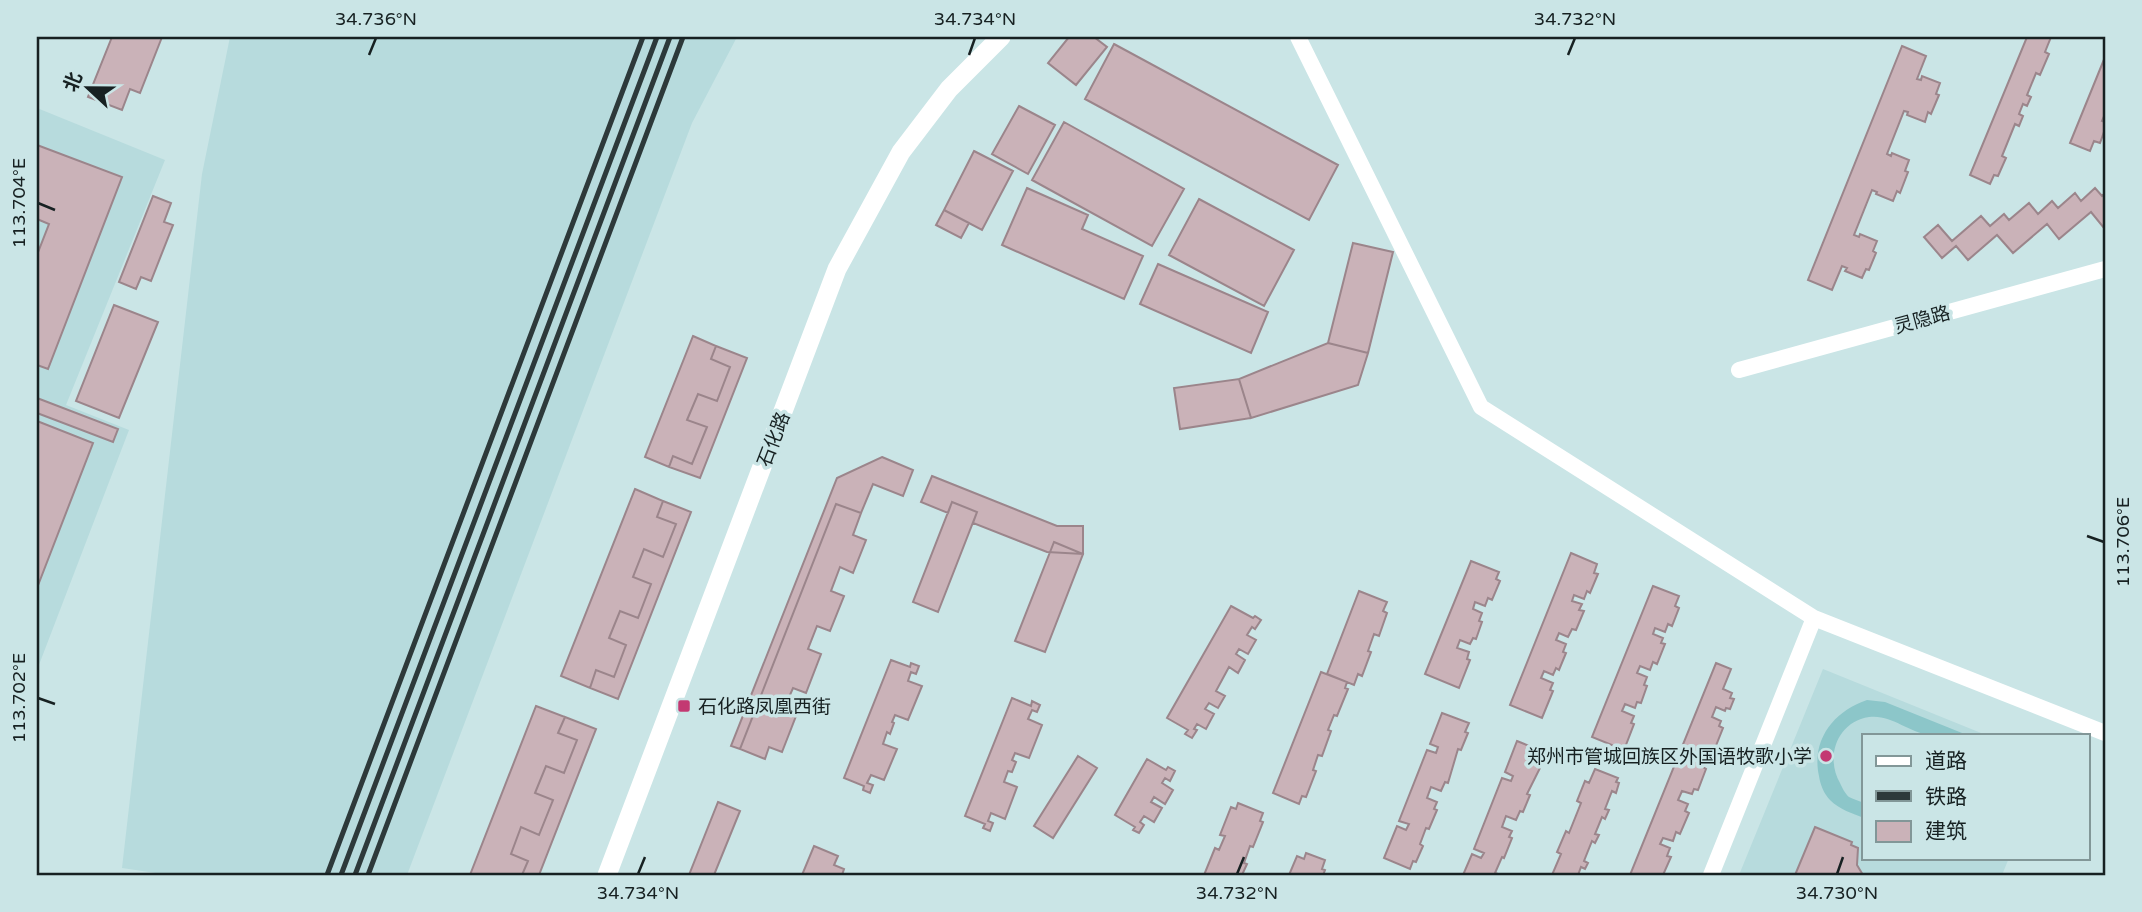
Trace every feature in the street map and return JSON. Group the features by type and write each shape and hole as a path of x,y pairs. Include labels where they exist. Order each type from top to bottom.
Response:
{"street":[{"name":"石化路","path":"607,875 837,269 901,152 949,89 1001,37"},
{"path":"1298,37 1481,407 1814,618 2105,733"},
{"name":"灵隐路","path":"1739,370 2105,269"},
{"path":"1711,875 1814,618"}],"shaded area":[{"path":"230,37 737,37 692,123 407,875 169,875 122,868 202,174"},
{"path":"37,108 165,160 66,405 129,430 37,670"},
{"name":"郑州市管城回族区外国语牧歌小学","path":"1823,669 1984,734 1862,734 1862,860 2008,860 2002,875 1739,875"},
{"path":"1867,700 1885,702 1965,734 1926,734 1877,717 1858,720 1849,726 1837,742 1834,762 1846,794 1862,802 1862,817 1842,809 1828,798 1820,782 1817,763 1818,750 1828,729 1844,711"}],"building":[{"path":"112,37 162,37 140,93 130,89 122,110 88,97"},
{"path":"1069,37 1094,37 1107,47 1076,85 1048,63"},
{"path":"2027,37 2051,37 2045,52 2049,54 2040,75 2036,73 2027,95 2031,97 2027,106 2023,104 2019,114 2023,116 2019,126 2015,124 2002,156 2006,158 1998,176 1994,175 1990,184 1970,175"},
{"path":"1114,44 1338,165 1309,220 1085,99"},
{"path":"1902,46 1926,56 1917,79 1921,80 1922,76 1940,83 1936,94 1939,95 1925,122 1907,115 1908,112 1904,111 1887,154 1891,156 1892,153 1909,160 1905,171 1908,172 1900,193 1897,191 1893,201 1872,190 1854,235 1859,237 1860,234 1877,241 1873,251 1876,253 1869,270 1866,269 1862,278 1845,271 1847,268 1842,266 1832,290 1808,280"},
{"path":"2105,57 2105,114 2102,121 2105,122 2105,129 2100,143 2094,141 2090,151 2070,143"},
{"path":"1019,106 1055,125 1028,174 992,154"},
{"path":"1064,122 1184,189 1152,246 1032,180"},
{"path":"37,145 122,177 48,369 37,365 37,255 49,224 37,219"},
{"path":"974,151 1013,171 982,230 944,210"},
{"path":"1027,188 1088,215 1082,229 1143,256 1124,299 1002,245"},
{"path":"2095,188 2102,196 2105,193 2104,228 2091,212 2059,239 2047,224 2013,253 1997,235 1968,260 1956,246 1942,258 1924,237 1938,225 1952,241 1981,216 1990,226 2004,214 2009,220 2029,203 2038,214 2052,201 2058,208 2075,193 2081,201"},
{"path":"153,196 171,203 164,222 173,225 151,281 141,277 136,289 119,282"},
{"path":"1199,199 1294,250 1264,306 1169,255"},
{"path":"944,210 969,223 961,238 936,225"},
{"path":"1353,243 1393,252 1368,353 1328,343"},
{"path":"1158,264 1268,312 1251,353 1140,304"},
{"path":"114,305 158,322 119,418 76,401"},
{"path":"693,336 716,346 711,359 730,367 717,401 698,394 687,420 707,427 692,464 673,456 669,467 645,457"},
{"path":"1328,343 1368,353 1358,385 1251,418 1239,379"},
{"path":"716,346 747,358 700,478 669,467 673,456 692,464 707,427 687,420 698,394 717,401 730,367 711,359"},
{"path":"1239,379 1251,418 1180,429 1174,388"},
{"path":"37,398 118,429 113,442 37,413"},
{"path":"37,421 93,443 37,588"},
{"path":"882,457 913,470 903,496 873,484 861,513 836,504 740,749 731,746 837,478"},
{"path":"932,476 1057,526 1083,526 1083,554 1047,552 973,523 977,512 952,502 948,513 921,502"},
{"path":"635,489 663,501 657,517 676,524 663,557 644,549 633,577 651,584 638,618 620,611 609,638 626,645 614,677 596,670 590,688 561,676"},
{"path":"663,501 691,512 618,699 590,688 596,670 614,677 626,645 609,638 620,611 638,618 651,584 633,577 644,549 663,557 676,524 657,517"},
{"path":"952,502 977,512 938,612 913,602"},
{"path":"836,504 861,513 853,535 866,540 853,573 840,567 831,591 844,596 830,631 817,626 808,649 821,654 806,693 793,688 783,711 796,716 782,752 769,747 765,759 740,749"},
{"path":"1054,542 1083,554 1045,652 1015,641"},
{"path":"1571,553 1597,564 1594,573 1598,574 1590,593 1587,591 1584,599 1574,595 1572,601 1582,604 1579,610 1584,611 1576,630 1572,629 1568,637 1559,633 1556,640 1566,644 1563,652 1566,653 1559,670 1556,668 1553,675 1544,671 1541,678 1553,683 1550,690 1553,691 1542,718 1510,705"},
{"path":"1471,561 1499,572 1496,579 1500,581 1492,600 1488,598 1485,606 1475,602 1473,609 1482,613 1476,639 1473,638 1470,644 1460,640 1457,648 1469,652 1467,659 1470,660 1459,688 1425,674"},
{"path":"1653,586 1679,596 1675,606 1679,608 1672,626 1668,624 1665,632 1655,628 1653,634 1663,638 1661,643 1665,644 1657,664 1653,662 1650,670 1640,666 1637,673 1647,677 1641,703 1637,702 1635,708 1625,704 1622,711 1634,716 1631,723 1634,724 1624,750 1592,737"},
{"path":"1359,591 1387,602 1383,611 1387,613 1379,636 1374,634 1362,676 1358,674 1354,685 1327,674"},
{"path":"1231,606 1261,620 1247,635 1256,640 1248,654 1239,649 1236,654 1245,660 1238,673 1229,667 1216,691 1225,696 1218,708 1209,703 1205,709 1214,714 1206,729 1197,724 1192,738 1185,734 1188,730 1167,718"},
{"path":"891,660 910,667 911,663 919,666 916,674 911,672 908,681 922,686 908,720 895,715 890,734 887,732 883,744 897,749 884,780 871,775 867,783 873,785 870,793 863,790 864,786 844,778"},
{"path":"1716,663 1731,669 1723,689 1732,693 1730,698 1734,699 1730,709 1726,708 1725,711 1716,707 1712,717 1721,721 1719,726 1723,728 1715,748 1711,747 1708,754 1698,750 1695,756 1705,760 1703,767 1706,769 1698,790 1694,789 1692,794 1682,791 1678,800 1688,804 1685,811 1689,813 1680,834 1676,832 1673,841 1663,838 1660,844 1670,848 1667,856 1671,857 1663,875 1630,875"},
{"path":"1321,672 1347,682 1345,688 1348,689 1328,730 1331,731 1322,756 1318,755 1313,770 1316,771 1306,797 1302,796 1299,804 1273,793"},
{"path":"1012,698 1031,706 1032,701 1040,705 1037,712 1032,710 1028,719 1042,725 1029,758 1015,753 1012,760 1016,762 1012,772 1008,771 1004,782 1017,787 1005,819 991,813 988,821 993,823 990,831 983,828 985,824 965,816"},
{"path":"536,706 565,717 558,733 577,740 564,773 546,766 535,793 553,800 539,835 521,827 511,854 528,861 522,875 470,875"},
{"path":"1442,713 1469,723 1465,732 1468,733 1461,750 1458,749 1448,783 1445,782 1441,791 1431,787 1427,798 1437,802 1434,809 1437,810 1429,829 1426,828 1420,844 1423,846 1416,862 1413,861 1410,869 1384,858 1397,826 1406,830 1409,824 1399,821 1427,750 1436,753 1438,747 1430,744"},
{"path":"565,717 596,729 539,875 522,875 528,861 511,854 521,827 539,835 553,800 535,793 546,766 564,773 577,740 558,733"},
{"path":"1517,741 1544,752 1540,761 1543,762 1527,794 1530,795 1523,812 1520,811 1516,820 1506,816 1502,827 1512,831 1509,837 1512,838 1495,873 1498,874 1463,875 1472,854 1481,858 1484,853 1474,849 1502,778 1511,781 1513,776 1505,772"},
{"path":"1078,756 1097,768 1053,838 1034,826"},
{"path":"1147,759 1166,770 1168,767 1175,771 1170,781 1165,778 1162,783 1173,790 1165,804 1154,797 1151,802 1162,808 1154,822 1144,816 1140,822 1144,825 1139,833 1133,830 1135,827 1115,815"},
{"path":"1595,769 1618,778 1616,782 1619,783 1616,793 1612,791 1605,809 1609,810 1605,819 1602,817 1595,834 1599,835 1595,843 1592,841 1584,861 1588,863 1585,869 1581,867 1578,875 1552,875 1561,854 1557,852 1566,831 1569,833 1581,803 1577,801 1585,781 1589,783"},
{"path":"718,802 740,811 714,875 689,875"},
{"path":"1238,803 1263,813 1260,821 1263,822 1253,847 1250,846 1242,875 1204,875 1215,848 1219,850 1225,836 1220,835 1231,807 1236,809"},
{"path":"1815,827 1852,842 1851,845 1858,848 1857,865 1863,875 1795,875"},
{"path":"814,846 838,856 834,865 844,869 842,875 802,875"},
{"path":"1306,853 1325,860 1323,875 1289,875 1297,856 1304,859"}],"railway":[{"path":"327,875 643,37"},
{"path":"341,875 657,37"},
{"path":"355,875 670,37"},
{"path":"368,875 683,37"}],"place":[{"name":"石化路凤凰西街","path":"684,706"},
{"name":"郑州市管城回族区外国语牧歌小学","path":"1826,756"}]}
